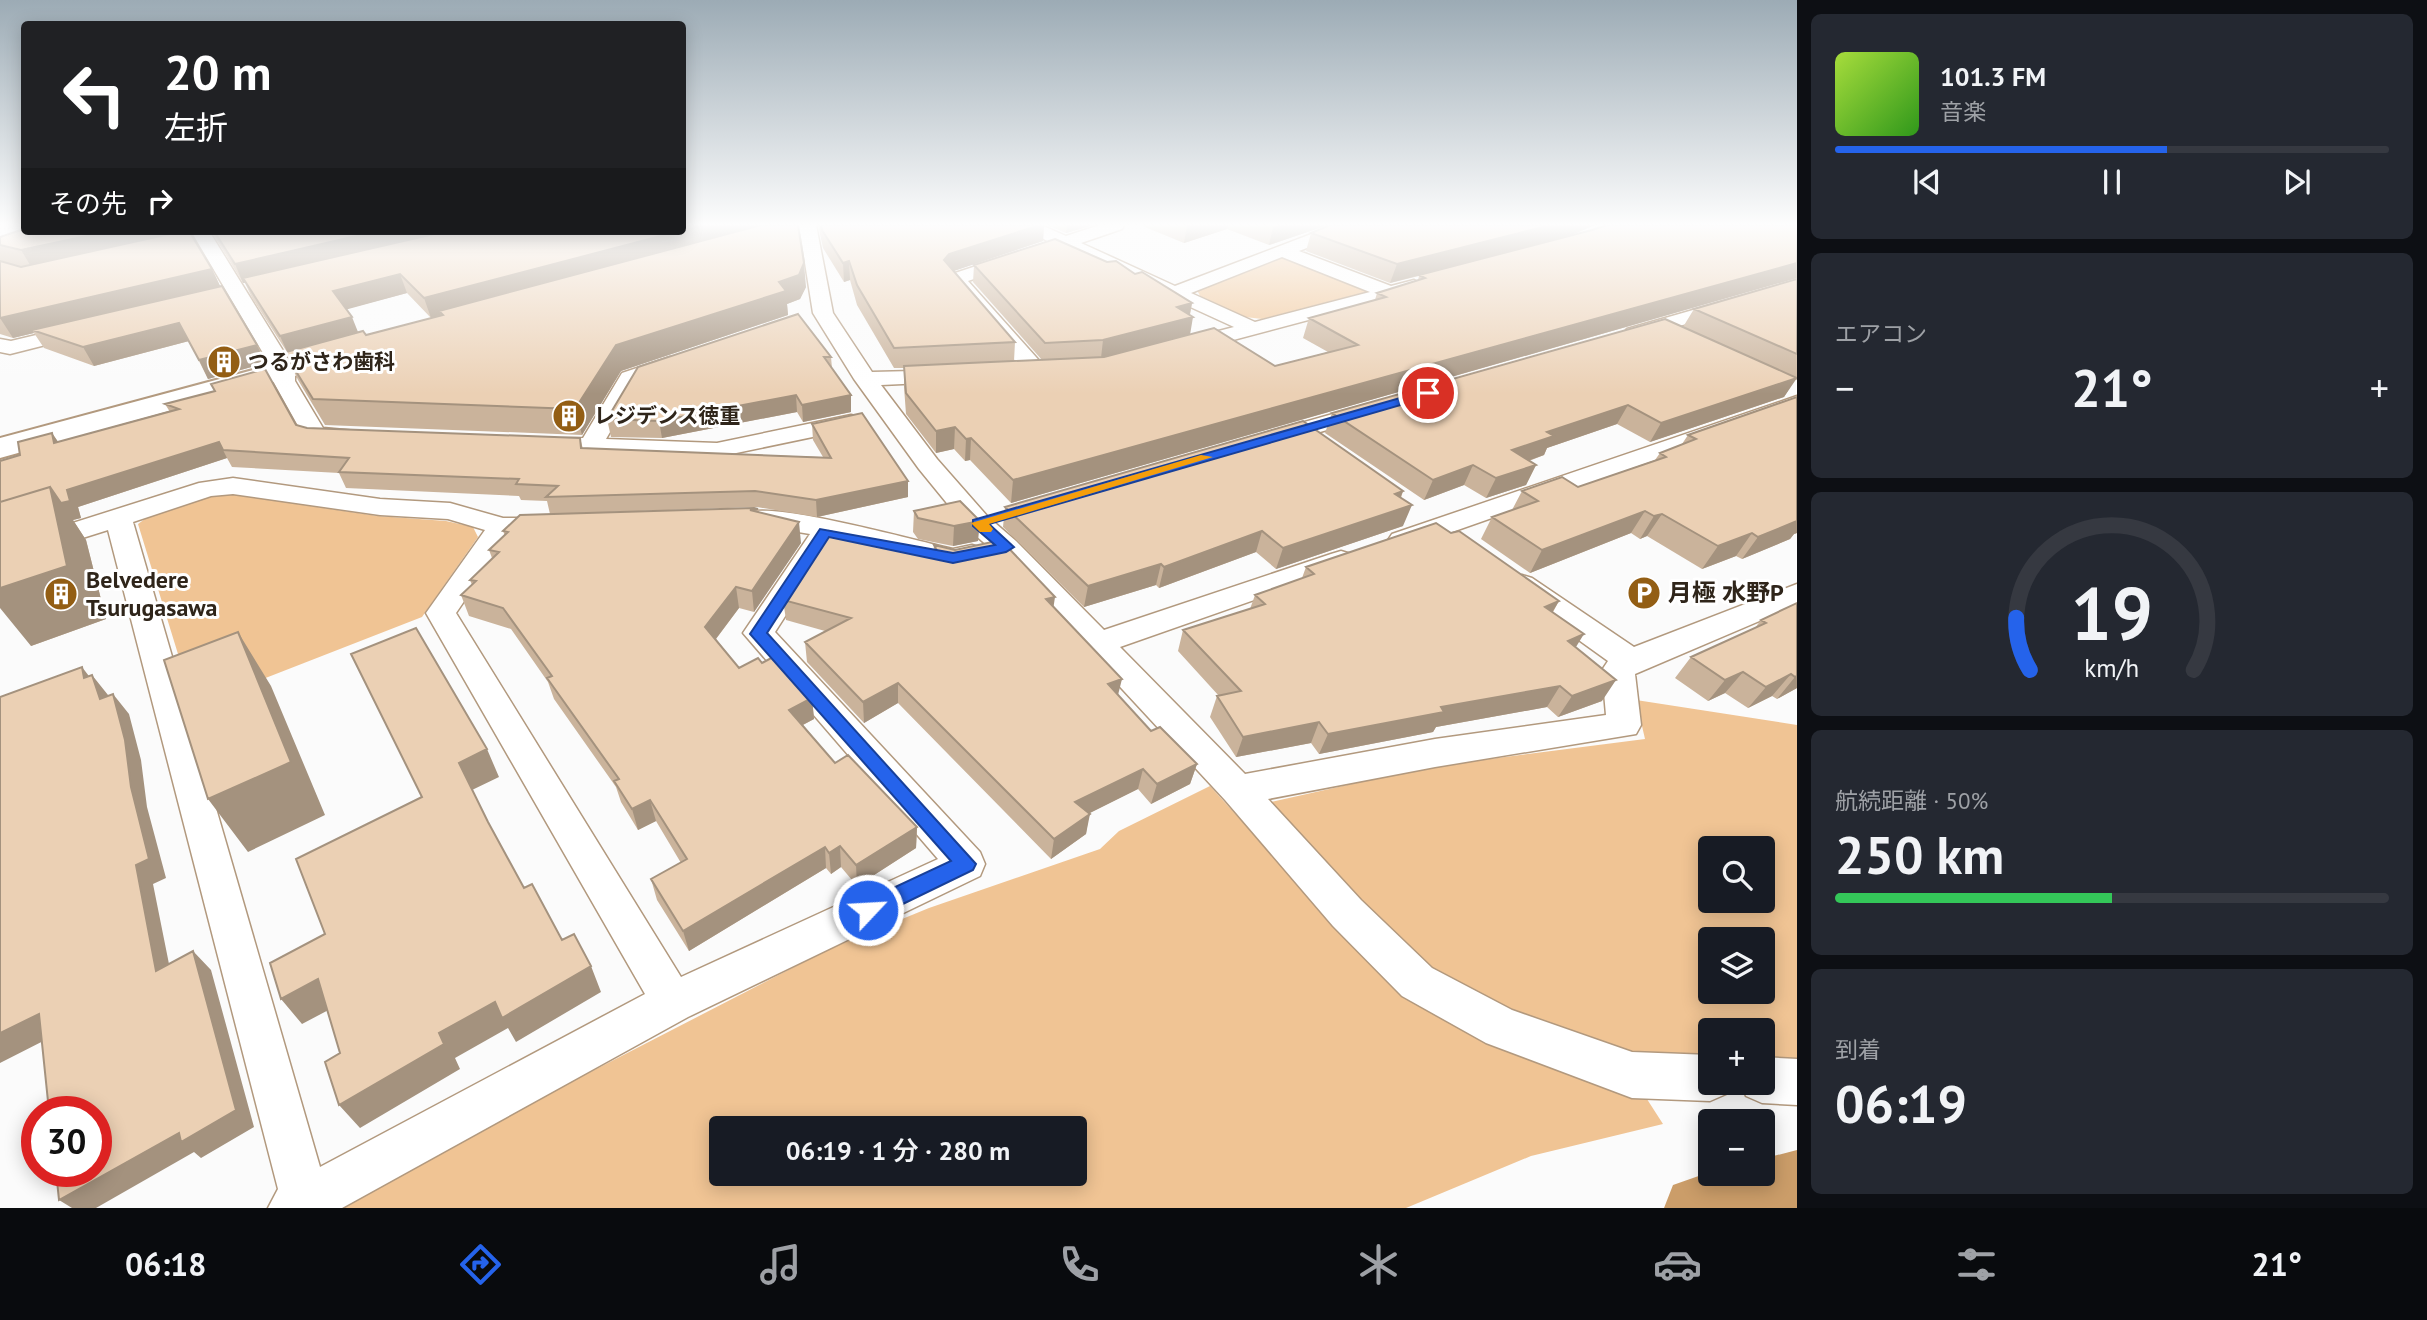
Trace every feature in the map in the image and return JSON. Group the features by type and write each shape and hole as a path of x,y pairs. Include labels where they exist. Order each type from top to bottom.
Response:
{"street":[{"path":"220,281 227,295 284,370 284,381 315,435 370,437"},
{"path":"817,281 823,313 889,414 996,528 1097,643 1238,790 1347,913 1417,982 1501,1028 1632,1075 1698,1078"},
{"path":"958,281 1036,371"},
{"path":"1152,281 1252,328"},
{"path":"1176,292 1203,281"},
{"path":"1361,281 1389,292"},
{"path":"1174,349 1430,281"},
{"path":"1617,338 1797,286"},
{"path":"227,295 256,288"},
{"path":"797,321 823,313"},
{"path":"3,348 101,326"},
{"path":"1657,327 1688,341"},
{"path":"0,448 364,348"},
{"path":"590,446 630,378 694,356"},
{"path":"1010,372 1062,370"},
{"path":"865,379 970,374"},
{"path":"1097,643 1439,527 1793,394"},
{"path":"1250,445 1394,403"},
{"path":"522,443 717,450 889,414"},
{"path":"1301,430 1329,450"},
{"path":"0,555 208,489 233,486 380,507 450,511 502,526 570,523"},
{"path":"118,518 299,1204 673,1002 966,864 758,634 825,532"},
{"path":"731,519 791,522 825,532 953,558 996,528"},
{"path":"502,526 440,613 673,1002"},
{"path":"1495,566 1631,661"},
{"path":"1238,790 1435,753 1625,725 1618,670 1631,661 1791,604"},
{"path":"1775,1081 1797,1082"}],"shaded area":[{"path":"1219,281 1350,281 1365,287 1366,292 1262,319 1245,317 1200,296 1197,290"},
{"path":"210,494 230,494 378,516 446,521 473,527 478,537 422,617 194,706 138,524 153,513"},
{"path":"1636,700 1797,725 1797,1063 1775,1064 1775,1018 1698,1018 1698,1063 1656,1058 1611,1047 1520,1016 1424,970 1271,802 1428,767 1645,739"},
{"path":"1210,786 1324,912 1645,1096 1663,1124 1531,1156 1406,1208 338,1208 478,1130 829,949 929,908 1100,849 1119,831"}],"building":[{"path":"0,281 158,281 0,318"},
{"path":"245,281 371,281 333,291 352,317 280,336"},
{"path":"407,281 488,281 424,298"},
{"path":"550,281 781,281 786,291 616,345 575,409 313,399 286,355 286,352 363,331 366,335 443,315 439,311"},
{"path":"856,281 963,281 1015,342 894,348"},
{"path":"989,281 1157,281 1192,303 1177,307 1193,317 1103,340 1045,343"},
{"path":"1414,281 1731,281 1013,480 971,438 966,439 955,427 936,431 906,393 904,366 1104,357 1214,328 1275,366 1358,345 1309,318 1386,297 1377,293"},
{"path":"1789,281 1797,281 1797,354 1694,309"},
{"path":"222,286 257,345 199,360 179,323 83,347 32,330"},
{"path":"798,314 831,357 824,357 851,395 802,405 796,395 659,421 607,419 638,367"},
{"path":"1665,319 1797,378 1661,423 1628,405 1547,432 1554,436 1512,450 1536,465 1496,478 1473,465 1433,480 1332,413"},
{"path":"265,369 296,425 307,428 580,438 581,448 831,458 812,424 862,413 908,481 816,500 755,491 546,497 558,486 516,484 519,479 339,472 349,458 223,450 219,442 67,490 70,501 61,503 50,487 0,502 0,461 20,455 18,442 52,433 54,443 179,409 165,404 215,391 211,384"},
{"path":"1797,397 1797,521 1758,537 1752,533 1718,546 1662,514 1654,516 1645,511 1542,550 1492,517 1538,501 1522,491 1562,477 1578,487 1666,457 1660,453 1696,439 1688,435"},
{"path":"1303,421 1403,491 1395,494 1412,505 1283,548 1262,531 1164,567 1161,564 1088,586 1005,507"},
{"path":"50,487 67,566 0,588 0,502"},
{"path":"960,501 980,521 954,526 918,518 914,511"},
{"path":"758,509 750,510 799,522 752,591 736,587 705,627 739,668 758,658 762,663 775,656 812,698 789,710 835,763 848,755 917,827 856,865 840,846 829,853 825,847 683,931 651,879 687,859 650,800 632,809 614,781 619,779 547,678 552,676 503,608 461,595 476,581 470,580 499,552 489,550 508,532 503,531 520,515"},
{"path":"1436,523 1451,533 1459,531 1559,601 1545,607 1584,634 1568,641 1616,680 1572,696 1560,686 1441,707 1444,712 1328,734 1319,722 1243,737 1217,696 1241,691 1183,630 1265,604 1255,595 1314,574 1306,567"},
{"path":"829,531 941,558 934,545 955,550 1001,540 1055,597 1046,599 1122,679 1108,684 1151,731 1160,727 1197,764 1157,784 1143,769 1075,802 1090,814 1054,839 898,683 863,702 805,642 851,618 783,600"},
{"path":"1797,603 1797,676 1791,674 1766,687 1743,672 1725,680 1691,657 1766,623 1761,620"},
{"path":"416,628 487,749 459,763 488,822 524,888 532,884 562,940 574,934 591,966 502,1018 495,1002 439,1033 444,1044 339,1105 325,1062 340,1053 318,979 281,999 270,963 325,934 296,859 422,797 351,654"},
{"path":"238,632 291,762 208,799 164,660"},
{"path":"82,667 84,678 92,675 100,699 113,694 125,740 131,787 149,859 136,865 156,971 193,951 236,1110 181,1142 179,1133 112,1170 112,1096 47,1096 39,1014 0,1033 0,697"},
{"path":"58,1187 82,1187 59,1200"}],"waterway":[{"path":"1696,1208 1797,1182"}],"slow traffic":[{"path":"985,529 978,523 1206,457"}],"place":[{"name":"つるがさわ歯科","path":"224,362"},
{"name":"レジデンス徳重","path":"569,416"},
{"name":"月極 水野P","path":"1644,593"},
{"name":"Belvedere Tsurugasawa","path":"61,594"}],"route":[{"path":"868,910 966,864 758,634 825,532 953,558 1006,547 978,523 1428,393"}]}
